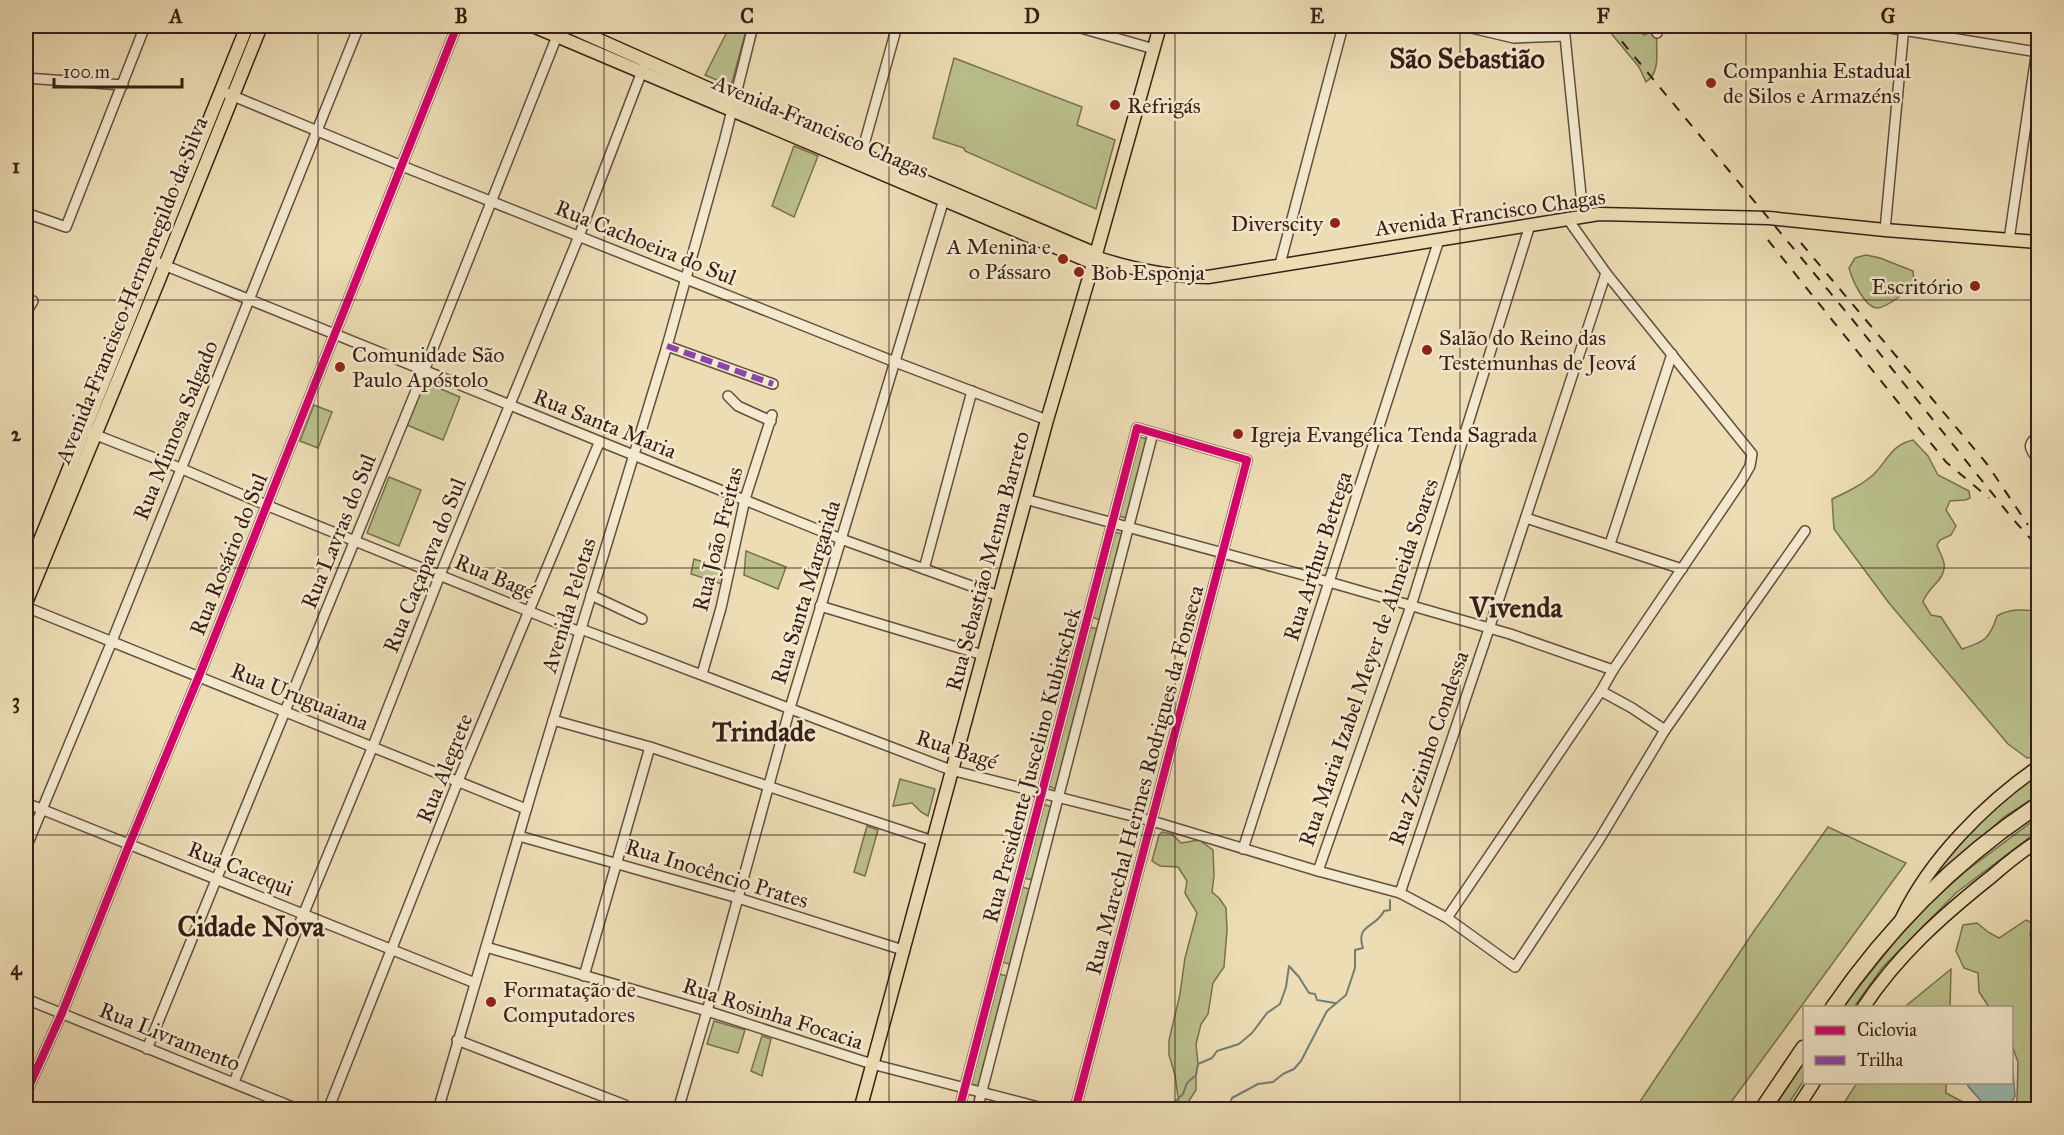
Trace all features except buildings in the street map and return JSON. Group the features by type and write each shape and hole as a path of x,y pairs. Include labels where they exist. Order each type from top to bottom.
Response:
{"highway":[{"path":"1834,1006 1851,981 1899,923 1950,873 2038,805"},
{"path":"1762,1110 1803,1049"}],"main road":[{"name":"Avenida Francisco Chagas","path":"533,26 565,30 860,160 1095,258 1137,269 1190,277 1228,274 1583,215 1650,214 1768,218 2038,243"},
{"name":"Rua Sebastião Menna Barreto","path":"860,1110 1025,499 1160,26"},
{"name":"Avenida Francisco Hermenegildo da Silva","path":"26,605 153,260 254,27"},
{"name":"Avenida Francisco Hermenegildo da Silva","path":"26,575 88,432 165,265 227,93"},
{"path":"1899,923 1911,900 1963,832 2004,793 2038,767"},
{"path":"1864,1006 1878,985 1926,932 1971,892 2038,841"},
{"path":"1796,1110 1813,1084"}],"street":[{"path":"26,213 66,228 145,26"},
{"name":"Rua Mimosa Salgado","path":"26,848 112,641 359,26"},
{"name":"Rua Rosário do Sul","path":"26,1093 62,1013 199,676 457,26"},
{"name":"Avenida Pelotas","path":"438,1110 526,809 667,346 753,26"},
{"path":"860,160 897,26"},
{"path":"1074,26 1154,49"},
{"path":"1280,264 1343,26"},
{"path":"1463,26 1514,38 1564,36 1583,215"},
{"path":"1878,26 1904,27 2037,52"},
{"path":"1885,230 1904,27"},
{"name":"Rua Lavras do Sul","path":"147,1049 492,201 565,30"},
{"path":"2009,240 2035,79 2038,42"},
{"name":"Rua Caçapava do Sul","path":"234,1082 374,746 440,575 579,236 644,66"},
{"path":"26,79 123,85"},
{"name":"Rua Cachoeira do Sul","path":"227,93 402,166 1047,420"},
{"name":"Rua Santa Margarida","path":"679,1109 790,708 945,196"},
{"path":"1447,918 1601,692 1613,670 1683,569 1750,466 1752,453 1605,273 1567,218"},
{"name":"Rua Maria Izabel Meyer de Almeida Soares","path":"1318,871 1411,606 1530,225"},
{"name":"Rua Arthur Bettega","path":"1243,849 1439,240"},
{"name":"Rua Santa Maria","path":"153,260 842,539 999,596"},
{"name":"Rua Zezinho Condessa","path":"1400,893 1526,518 1605,273"},
{"path":"26,313 33,301"},
{"path":"667,346 773,384"},
{"path":"1610,544 1672,354"},
{"path":"924,568 972,392"},
{"name":"Rua João Freitas","path":"702,674 721,608 745,499 772,418 738,406 728,396"},
{"name":"Rua Presidente Juscelino Kubitschek","path":"958,1110 1137,428 1153,433 977,1110"},
{"name":"Rua Bagé","path":"88,432 529,612 702,674 951,770 1042,795 1152,821 1400,893 1447,918 1515,967 1599,840 1665,730"},
{"name":"Rua Marechal Hermes Rodrigues da Fonseca","path":"1075,1110 1246,460 1153,433"},
{"path":"2038,436 2031,441 2031,451 2038,460"},
{"name":"Rua Alegrete","path":"328,1110 458,782 599,442"},
{"path":"1025,499 1112,525 1329,582 1544,645 1613,670"},
{"path":"1526,518 1683,569"},
{"path":"1601,692 1632,708 1665,730 1805,531"},
{"path":"591,595 642,619"},
{"name":"Rua Uruguaiana","path":"26,605 526,809"},
{"path":"820,606 983,655"},
{"path":"1087,621 1103,625"},
{"path":"554,720 650,747 933,841"},
{"path":"584,976 650,747"},
{"name":"Rua Cacequi","path":"26,803 475,983"},
{"name":"Rua Inocêncio Prates","path":"519,836 738,898 903,950"},
{"path":"1019,882 1036,886"},
{"name":"Rua Rosinha Focacia","path":"486,947 707,1011 872,1064 1050,1110"},
{"path":"996,966 1014,971"},
{"name":"Rua Livramento","path":"26,999 300,1110"},
{"path":"457,1040 625,1105"}],"green space":[{"path":"730,26 747,27 731,86 705,75"},
{"path":"1605,26 1636,26 1644,35 1649,33 1650,26 1658,26 1655,71 1646,82 1639,67"},
{"path":"954,58 1082,107 1077,125 1115,140 1096,209 965,151 964,148 933,138"},
{"path":"794,146 818,156 794,217 772,206"},
{"path":"1866,255 1913,271 1914,281 1892,302 1877,308 1872,306 1859,292 1849,268 1855,258"},
{"path":"424,382 460,397 443,440 407,425"},
{"path":"314,405 332,412 318,448 300,441"},
{"path":"1139,437 1147,439 1126,518 1118,516"},
{"path":"1913,440 1928,456 1938,475 1969,491 1970,498 1950,501 1946,510 1956,526 1951,535 1940,540 1937,545 1943,560 1943,573 1923,602 1931,615 1941,617 1962,649 1976,644 1989,635 1997,616 2002,613 2022,610 2038,611 2038,756 2027,758 2008,744 1889,603 1834,529 1832,499 1864,482 1874,474 1895,449"},
{"path":"389,477 421,490 399,546 367,533"},
{"path":"1114,532 1123,534 1100,620 1092,617"},
{"path":"746,551 786,567 778,589 744,575"},
{"path":"694,559 726,570 722,584 691,574"},
{"path":"1089,627 1098,629 1056,789 1048,786"},
{"path":"2038,771 2038,795 2004,817 1937,877 1928,881 1992,806"},
{"path":"900,779 935,789 928,816 912,803 893,806"},
{"path":"1043,804 1052,807 1033,880 1024,878"},
{"path":"2038,817 2038,831 1956,893 1882,968 1855,1006 1844,1006 1897,939 1933,900 1966,871"},
{"path":"867,826 878,830 865,876 854,872"},
{"path":"1828,827 1906,863 1726,1109 1635,1109 1754,931"},
{"path":"1162,832 1172,834 1181,843 1199,840 1213,850 1212,892 1226,908 1224,967 1213,983 1208,1014 1201,1024 1196,1044 1198,1064 1196,1090 1187,1104 1179,1105 1175,1075 1169,1055 1169,1040 1180,994 1185,958 1197,913 1185,893 1187,881 1178,867 1160,866 1152,861 1159,835"},
{"path":"1021,887 1030,889 1010,964 1002,962"},
{"path":"2026,920 2032,923 2030,935 2038,959 2038,1109 2020,1109 2017,1102 2018,1062 2013,1048 2013,1006 1988,1006 1979,992 1978,973 1964,968 1956,951 1963,925 1977,923 1999,938"},
{"path":"1951,969 1950,1006 1907,1005"},
{"path":"999,974 1007,976 978,1087 969,1085"},
{"path":"714,1021 745,1030 738,1053 707,1044"},
{"path":"762,1036 771,1039 762,1076 751,1071"},
{"path":"1803,1064 1803,1082 1785,1109 1773,1109"},
{"path":"1856,1084 1946,1084 1946,1093 1976,1109 1840,1109"}],"water":[{"path":"2013,1073 2015,1096 2008,1109 1988,1109 1967,1084 2013,1084"}],"waterway":[{"path":"1228,1110 1232,1098 1258,1084 1273,1082 1294,1069 1301,1061 1327,1011 1346,995 1355,968 1355,950 1363,948 1361,940 1364,930 1384,911 1390,910 1390,900"},
{"path":"1166,1110 1183,1094 1187,1083 1196,1075 1198,1064 1212,1058 1217,1051 1239,1044 1252,1033 1267,1013 1280,1004 1286,987 1289,966 1309,993 1315,994 1317,1000 1335,1003"}],"railway":[{"path":"1609,26 2038,547"},
{"path":"1768,240 1946,462 1989,498"},
{"path":"1801,243 1987,464 2028,525"}],"marked path":[{"path":"667,346 773,384"}],"cycle path":[{"path":"26,1093 62,1013 199,676 457,26"},
{"path":"959,1110 1137,428 1247,460 1075,1110"}],"place":[{"name":"Companhia Estadual de Silos e Armazéns","path":"1711,83"},
{"name":"Refrigás","path":"1115,105"},
{"name":"Diverscity","path":"1335,223"},
{"name":"A Menina e o Pássaro","path":"1063,259"},
{"name":"Bob Esponja","path":"1079,272"},
{"name":"Escritório","path":"1975,286"},
{"name":"Salão do Reino das Testemunhas de Jeová","path":"1427,350"},
{"name":"Comunidade São Paulo Apóstolo","path":"340,367"},
{"name":"Igreja Evangélica Tenda Sagrada","path":"1238,434"},
{"name":"Formatação de Computadores","path":"491,1002"}],"district":[{"name":"São Sebastião","path":"1467,58"},
{"name":"Vivenda","path":"1516,607"},
{"name":"Trindade","path":"764,731"},
{"name":"Cidade Nova","path":"251,926"}]}
